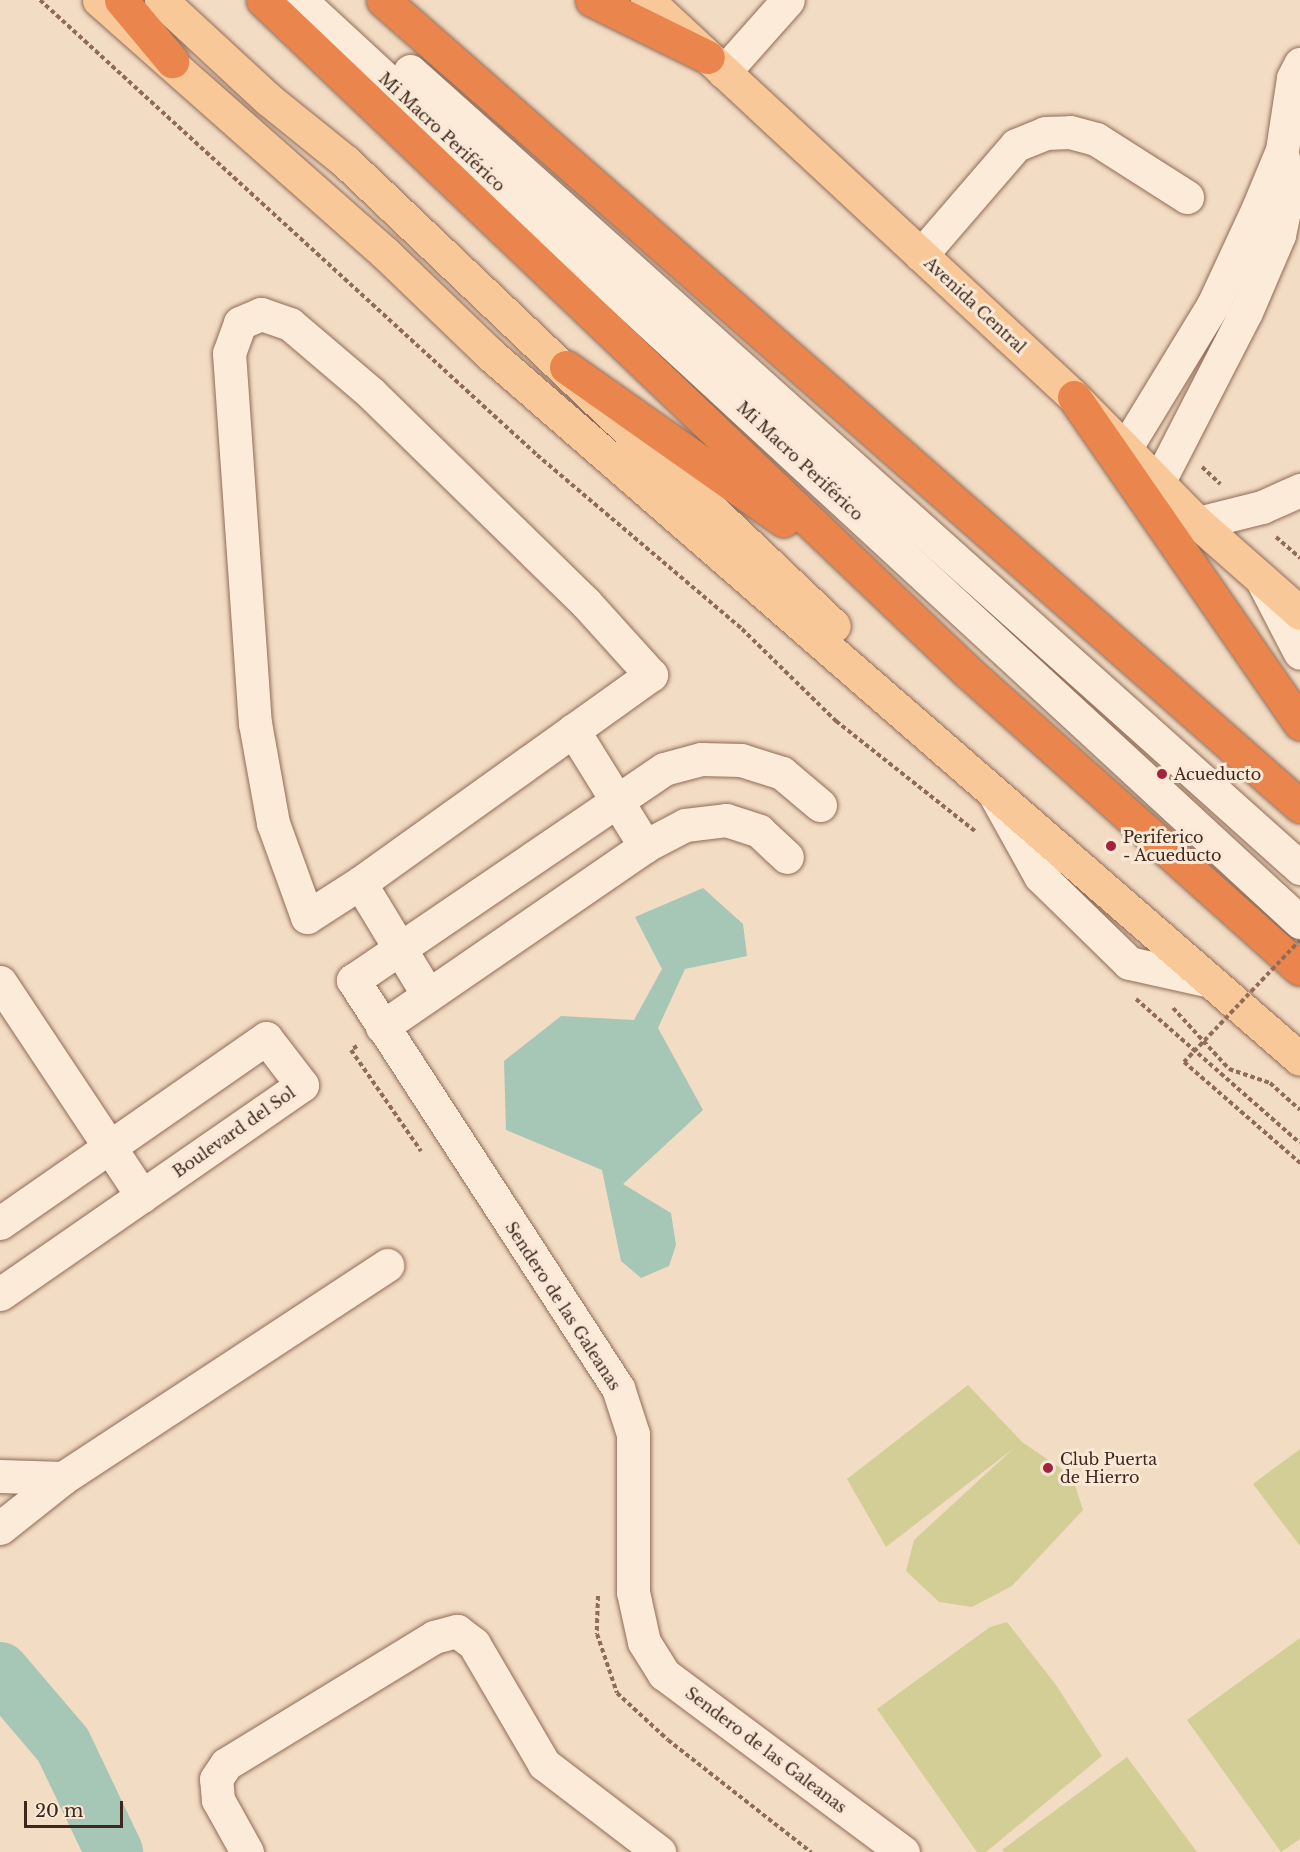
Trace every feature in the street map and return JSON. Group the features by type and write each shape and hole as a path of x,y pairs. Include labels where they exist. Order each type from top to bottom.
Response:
{"highway":[{"path":"121,0 171,61"},
{"path":"263,0 968,672 1300,969"},
{"path":"383,0 1300,806"},
{"path":"592,0 716,65"},
{"path":"566,367 766,506 968,672"},
{"path":"1074,397 1300,723"}],"main road":[{"path":"99,0 171,61 385,253 491,355 1300,1059"},
{"path":"161,0 268,99 346,162 566,367 899,690 994,794"},
{"name":"Avenida Central","path":"647,0 1074,397 1198,523 1300,613"}],"street":[{"name":"Mi Macro Periférico","path":"300,0 1300,922"},
{"name":"Mi Macro Periférico","path":"330,0 1300,868"},
{"path":"716,65 788,0"},
{"path":"1125,449 1213,305 1282,150 1293,78 1300,64"},
{"path":"921,255 1016,145 1045,132 1070,132 1096,139 1187,197"},
{"path":"1158,483 1246,312 1279,235 1288,192 1282,150"},
{"path":"261,314 290,324 362,386 585,603 651,675 360,883 307,917 273,823 255,723 228,353 240,323 261,314"},
{"path":"1198,523 1262,507 1300,490"},
{"path":"1262,580 1300,653"},
{"path":"573,730 645,846"},
{"path":"400,947 664,769 701,759 741,760 782,773 820,805"},
{"path":"382,1027 645,846 685,825 726,820 759,831 787,857"},
{"path":"360,883 428,995"},
{"name":"Sendero de las Galeanas","path":"400,947 353,980 618,1388 633,1434 633,1592 644,1642 664,1674 903,1852"},
{"path":"0,982 142,1196"},
{"name":"Boulevard del Sol","path":"0,1222 108,1144 266,1038 302,1085 0,1294"},
{"path":"0,1528 63,1478 387,1265"},
{"path":"0,1476 63,1478"},
{"path":"247,1852 218,1800 216,1779 226,1764 434,1637 457,1631 474,1644 544,1764 659,1852"}],"path":[{"path":"40,0 537,455 742,629 836,721 986,840"},
{"path":"1300,940 1184,1062 1300,1163"},
{"path":"1131,995 1300,1143"},
{"path":"1165,998 1229,1069 1270,1083 1300,1110"},
{"path":"382,1027 351,1050 424,1156"},
{"path":"598,1589 597,1634 617,1693 668,1740 811,1852"}],"shaded area":[{"path":"703,888 743,924 747,956 685,969 658,1028 703,1110 623,1184 671,1213 676,1245 669,1266 641,1278 621,1261 602,1170 506,1130 504,1061 561,1016 634,1020 662,969 635,917"},
{"path":"968,1385 1022,1442 1072,1476 1083,1510 1012,1586 972,1607 939,1602 906,1571 914,1540 1014,1448 886,1547 847,1479"},
{"path":"1300,1449 1300,1546 1253,1484"},
{"path":"1007,1622 1056,1685 1102,1756 986,1852 977,1852 877,1709 990,1627"},
{"path":"1300,1638 1300,1839 1281,1852 1187,1720"},
{"path":"1127,1757 1197,1852 1004,1852 1002,1850"}],"waterway":[{"path":"0,1671 63,1745 114,1852"}],"place":[{"name":"Acueducto","path":"1162,774"},
{"name":"Periferico - Acueducto","path":"1111,846"},
{"name":"Club Puerta de Hierro","path":"1048,1468"}]}
